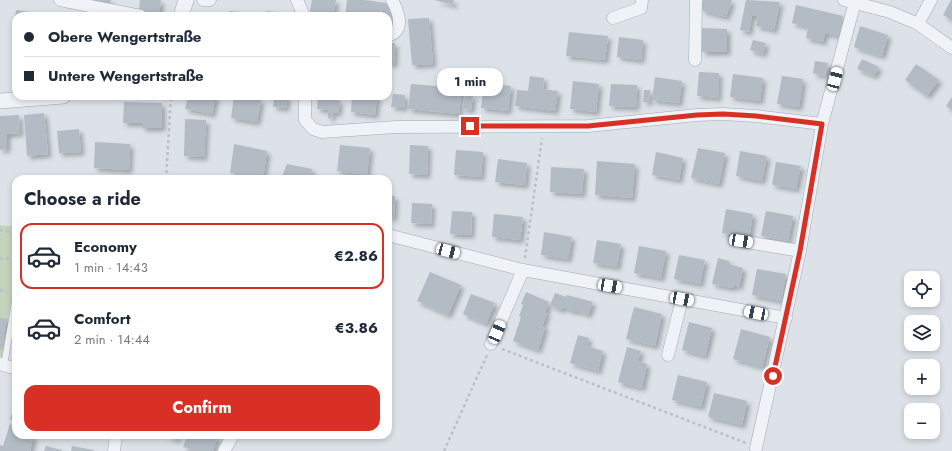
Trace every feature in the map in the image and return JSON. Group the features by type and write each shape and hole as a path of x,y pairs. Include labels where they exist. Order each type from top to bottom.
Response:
{"street":[{"path":"60,0 122,12"},
{"path":"182,12 186,0"},
{"path":"203,0 210,0"},
{"path":"297,0 302,12"},
{"path":"392,0 400,25 397,31 392,34"},
{"path":"613,18 641,8 642,0"},
{"path":"695,60 696,0"},
{"path":"918,24 931,0"},
{"path":"756,448 800,251 822,124 849,1 890,12 918,24 952,48"},
{"path":"0,100 12,99"},
{"path":"305,100 305,120 313,129 322,132 396,127 614,125 697,115 723,114 756,116 822,124"},
{"path":"392,236 523,270 786,318"},
{"path":"741,241 800,251"},
{"path":"491,344 523,270"},
{"path":"668,354 682,299"},
{"path":"2,365 12,368"},
{"path":"114,451 116,439"},
{"path":"224,451 231,439"}],"lane":[{"path":"2,365 12,314"}],"path":[{"path":"166,175 171,100"},
{"path":"523,270 544,126"},
{"path":"0,230 12,232"},
{"path":"0,258 12,260"},
{"path":"444,451 491,344 756,448"}],"green space":[{"path":"0,225 12,226 12,296 2,357 0,357"}],"building":[{"path":"90,0 111,0 110,5"},
{"path":"140,0 161,0 159,12 139,10"},
{"path":"312,0 336,0 334,12 310,12"},
{"path":"347,0 365,0 393,4 392,12 346,12"},
{"path":"434,0 454,0 453,5"},
{"path":"703,0 732,0 726,17 703,11 701,6"},
{"path":"746,0 780,2 774,30 756,26 758,16 752,15 749,32 740,30"},
{"path":"952,0 952,20 943,15"},
{"path":"796,5 843,16 839,36 825,33 823,42 806,38 808,27 792,23"},
{"path":"16,10 29,12 16,12"},
{"path":"429,18 433,64 412,65 408,19"},
{"path":"860,26 888,35 882,56 854,47"},
{"path":"702,28 727,29 727,52 702,52"},
{"path":"569,32 608,36 605,60 566,56"},
{"path":"619,37 643,40 641,60 617,57"},
{"path":"753,40 766,43 763,54 750,50"},
{"path":"392,43 395,43 394,64 392,64"},
{"path":"862,59 879,67 874,76 857,69"},
{"path":"815,61 828,63 825,76 813,73"},
{"path":"916,64 939,80 927,96 905,80"},
{"path":"699,72 719,73 718,98 697,96"},
{"path":"733,74 763,78 760,101 730,97"},
{"path":"530,76 544,78 543,89 558,91 555,111 515,106 517,90 528,91"},
{"path":"782,76 803,79 799,107 777,104"},
{"path":"655,77 682,81 679,103 652,100"},
{"path":"573,81 599,84 596,112 570,109"},
{"path":"484,83 511,86 508,111 481,108"},
{"path":"411,84 462,88 459,114 408,109"},
{"path":"611,84 637,85 636,107 609,106"},
{"path":"644,90 650,90 649,102 643,102"},
{"path":"393,94 405,95 404,108 391,107"},
{"path":"465,95 473,96 471,110 463,109"},
{"path":"952,97 952,110 946,106"},
{"path":"187,100 215,100 212,114 185,109"},
{"path":"233,100 261,100 257,122 231,118"},
{"path":"274,100 287,100 286,108 273,107"},
{"path":"318,100 340,101 338,113 333,112 331,119 328,118 328,110 317,109"},
{"path":"352,100 377,100 375,115 351,112"},
{"path":"124,102 162,103 162,128 142,128 142,123 123,123"},
{"path":"44,113 48,154 27,156 24,115"},
{"path":"19,115 20,133 7,134 7,149 0,150 0,116"},
{"path":"185,119 206,120 204,157 184,156"},
{"path":"79,129 81,152 59,153 57,131"},
{"path":"95,142 130,144 129,170 94,168"},
{"path":"234,144 267,151 264,175 230,173"},
{"path":"340,145 370,148 367,175 337,171"},
{"path":"410,145 428,146 427,175 409,174"},
{"path":"698,148 725,153 719,184 691,178"},
{"path":"456,150 483,152 481,177 454,175"},
{"path":"740,151 767,156 762,181 736,176"},
{"path":"656,152 683,158 679,180 652,175"},
{"path":"498,159 527,163 525,185 495,182"},
{"path":"597,161 635,164 632,198 595,195"},
{"path":"776,162 801,166 796,189 772,185"},
{"path":"287,164 312,169 311,175 283,175"},
{"path":"551,167 584,169 582,194 550,192"},
{"path":"392,196 395,196 394,218 392,218"},
{"path":"412,203 432,204 431,224 411,223"},
{"path":"726,209 753,214 749,239 722,233"},
{"path":"452,211 472,212 471,235 450,234"},
{"path":"766,211 793,216 788,241 761,236"},
{"path":"494,214 523,217 520,240 492,237"},
{"path":"544,232 572,237 568,259 541,255"},
{"path":"597,240 621,244 617,267 593,263"},
{"path":"639,246 666,251 661,278 634,273"},
{"path":"679,255 705,260 700,284 674,279"},
{"path":"718,258 729,261 729,264 743,268 739,287 734,285 733,288 712,284"},
{"path":"757,269 786,274 781,301 752,295"},
{"path":"430,272 461,285 448,315 417,301"},
{"path":"526,292 549,302 545,313 547,314 542,326 545,327 538,350 513,341 521,317 519,316 523,305 521,304"},
{"path":"555,293 566,297 567,295 593,302 588,315 563,307 561,310 550,305"},
{"path":"471,294 495,303 486,324 463,314"},
{"path":"634,307 662,314 655,346 626,339"},
{"path":"0,318 7,319 2,349 0,349"},
{"path":"689,322 712,328 705,356 682,350"},
{"path":"741,329 770,337 762,367 733,359"},
{"path":"578,335 589,338 587,346 603,351 598,371 570,363"},
{"path":"627,347 641,351 638,361 647,364 642,388 618,382"},
{"path":"678,375 707,382 701,407 672,400"},
{"path":"714,393 747,401 742,425 708,417"},
{"path":"10,424 12,425 12,439 33,439 30,451 0,451 0,445 3,446"},
{"path":"186,439 217,439 213,451 197,451 183,447"},
{"path":"46,446 62,450 62,451 44,451"},
{"path":"72,446 94,450 94,451 71,451"}],"route":[{"path":"470,126 614,125 697,115 723,114 756,116 822,124 800,251 773,376"}]}
